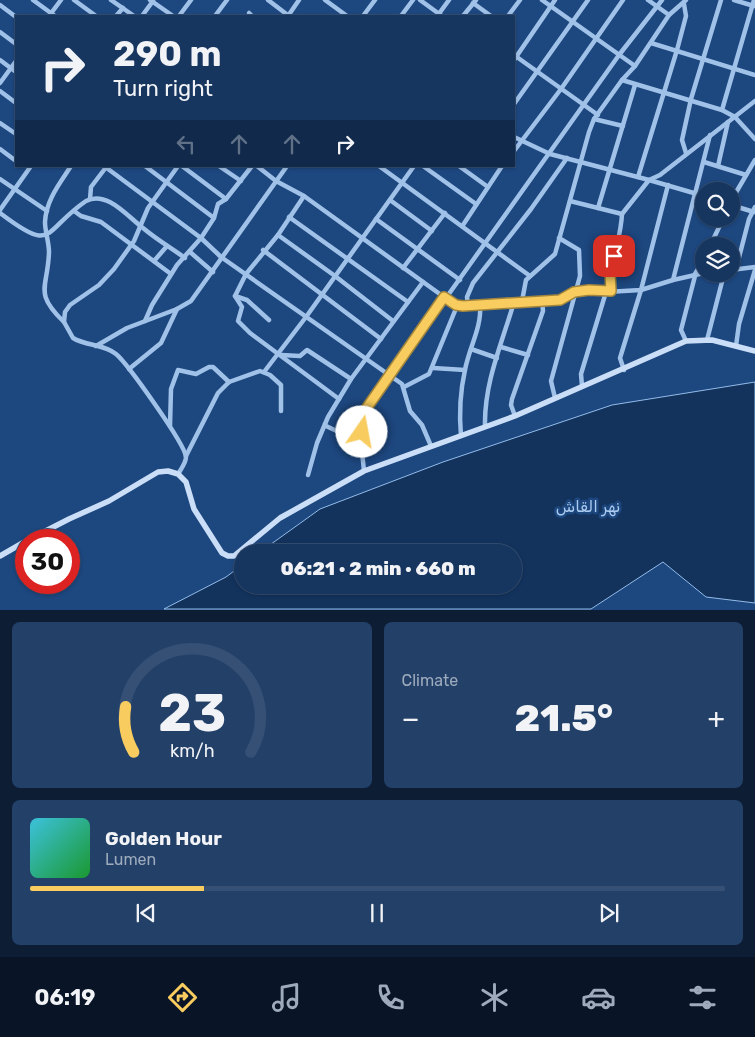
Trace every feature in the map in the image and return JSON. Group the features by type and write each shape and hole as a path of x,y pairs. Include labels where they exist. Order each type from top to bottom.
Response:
{"main road":[{"path":"48,529 109,502 158,472 168,471 178,474 188,486 195,512 222,553 230,557 237,554 262,531 288,512 364,471 515,416 686,342 707,340 755,351"},
{"path":"0,556 15,547"}],"street":[{"path":"33,0 52,15 61,0"},
{"path":"74,0 95,15"},
{"path":"112,0 133,15"},
{"path":"180,15 191,0"},
{"path":"216,15 227,0"},
{"path":"268,0 287,15"},
{"path":"289,15 299,0"},
{"path":"325,0 346,15"},
{"path":"364,15 375,0"},
{"path":"402,15 413,0"},
{"path":"420,0 438,15"},
{"path":"440,15 449,0"},
{"path":"509,15 520,0"},
{"path":"542,0 636,66"},
{"path":"515,56 555,0"},
{"path":"515,102 588,0"},
{"path":"515,150 561,90 623,0"},
{"path":"648,0 669,15"},
{"path":"364,471 362,432 366,409 445,298 487,244 619,55 662,0"},
{"path":"686,153 682,140 690,99 721,0"},
{"path":"722,110 754,4 734,0"},
{"path":"143,15 152,1 172,15"},
{"path":"465,15 474,2 490,15"},
{"path":"522,301 524,283 553,256 580,161 596,117 622,80 636,66 669,15 685,2"},
{"path":"638,177 677,50 686,14 685,2"},
{"path":"0,5 15,16"},
{"path":"117,15 123,8"},
{"path":"0,32 15,43"},
{"path":"651,43 735,67 755,75"},
{"path":"515,58 584,106 596,117 623,126"},
{"path":"0,60 15,71"},
{"path":"0,83 15,62"},
{"path":"622,80 722,110 735,117 755,139"},
{"path":"598,208 635,85"},
{"path":"0,92 15,102"},
{"path":"582,386 581,374 608,292 610,270 622,229 622,214 649,180 660,175 755,101"},
{"path":"0,122 15,131"},
{"path":"718,166 728,122"},
{"path":"699,182 710,135"},
{"path":"515,138 550,154 695,194"},
{"path":"0,149 14,159"},
{"path":"468,306 466,297 473,283 532,209 567,158"},
{"path":"740,186 755,160"},
{"path":"704,162 746,175"},
{"path":"28,167 0,212 29,234 41,236 48,234 90,199 101,200 116,206 184,258"},
{"path":"70,167 54,191 47,211 45,222 49,252 43,288 44,298 64,322 72,338 116,354 129,368 170,427 186,456"},
{"path":"90,199 91,187 106,167 202,238 221,257 390,374 404,387 410,411 422,425 431,446"},
{"path":"146,167 214,218"},
{"path":"64,322 65,312 70,306 108,276 130,246 152,202 177,167"},
{"path":"183,167 226,199"},
{"path":"221,167 241,181"},
{"path":"145,321 152,305 171,274 202,238 214,218 218,204 226,199 251,167"},
{"path":"258,167 276,181 304,196 457,306 563,299 574,292 589,290 608,292 641,290 695,275 680,331 686,342"},
{"path":"96,346 145,321 177,309 196,296 221,257 286,167"},
{"path":"380,167 463,225 530,276"},
{"path":"178,474 218,393 229,382 246,375 264,372 279,355 289,336 306,317 413,167"},
{"path":"424,167 476,204"},
{"path":"460,167 488,187"},
{"path":"463,225 500,168"},
{"path":"0,179 47,211"},
{"path":"624,370 620,358 641,290 668,185"},
{"path":"235,296 246,274 263,250 278,235 304,196"},
{"path":"673,280 695,198"},
{"path":"390,200 432,231"},
{"path":"570,201 622,214"},
{"path":"740,206 754,210 749,219 740,250"},
{"path":"74,211 81,216 101,222 130,246 171,274"},
{"path":"404,268 445,213"},
{"path":"289,217 408,302"},
{"path":"376,219 460,280"},
{"path":"278,235 335,276 393,322"},
{"path":"555,398 551,381 574,292 580,276 580,252 559,238"},
{"path":"154,261 167,246"},
{"path":"263,250 381,339"},
{"path":"190,252 213,272"},
{"path":"736,346 739,324 755,269 740,270"},
{"path":"308,475 325,424 351,378 423,282"},
{"path":"707,340 722,282"},
{"path":"235,296 247,300 269,320"},
{"path":"235,296 242,307 240,323 279,355 339,399"},
{"path":"515,416 511,405 512,398 542,311 542,300"},
{"path":"485,426 485,403 514,302"},
{"path":"462,436 459,409 465,370 480,320 480,305"},
{"path":"404,387 429,374 434,368 457,306"},
{"path":"129,368 161,343 177,309"},
{"path":"501,347 528,356"},
{"path":"470,349 497,358"},
{"path":"279,355 300,356 307,350 351,378"},
{"path":"170,427 171,389 178,370 196,374 209,367 213,367 229,382"},
{"path":"434,368 465,370"},
{"path":"264,372 281,384 281,411"},
{"path":"325,424 354,439 362,447"}],"water":[{"name":"نهر القاش","path":"755,382 755,603 706,597 663,562 591,609 164,609 234,571 234,594 522,594 522,544 271,544 320,509 443,462 612,405"}],"route":[{"path":"362,432 366,409 444,297 456,305 463,306 560,300 574,292 589,290 611,291 610,273 614,256"}]}
